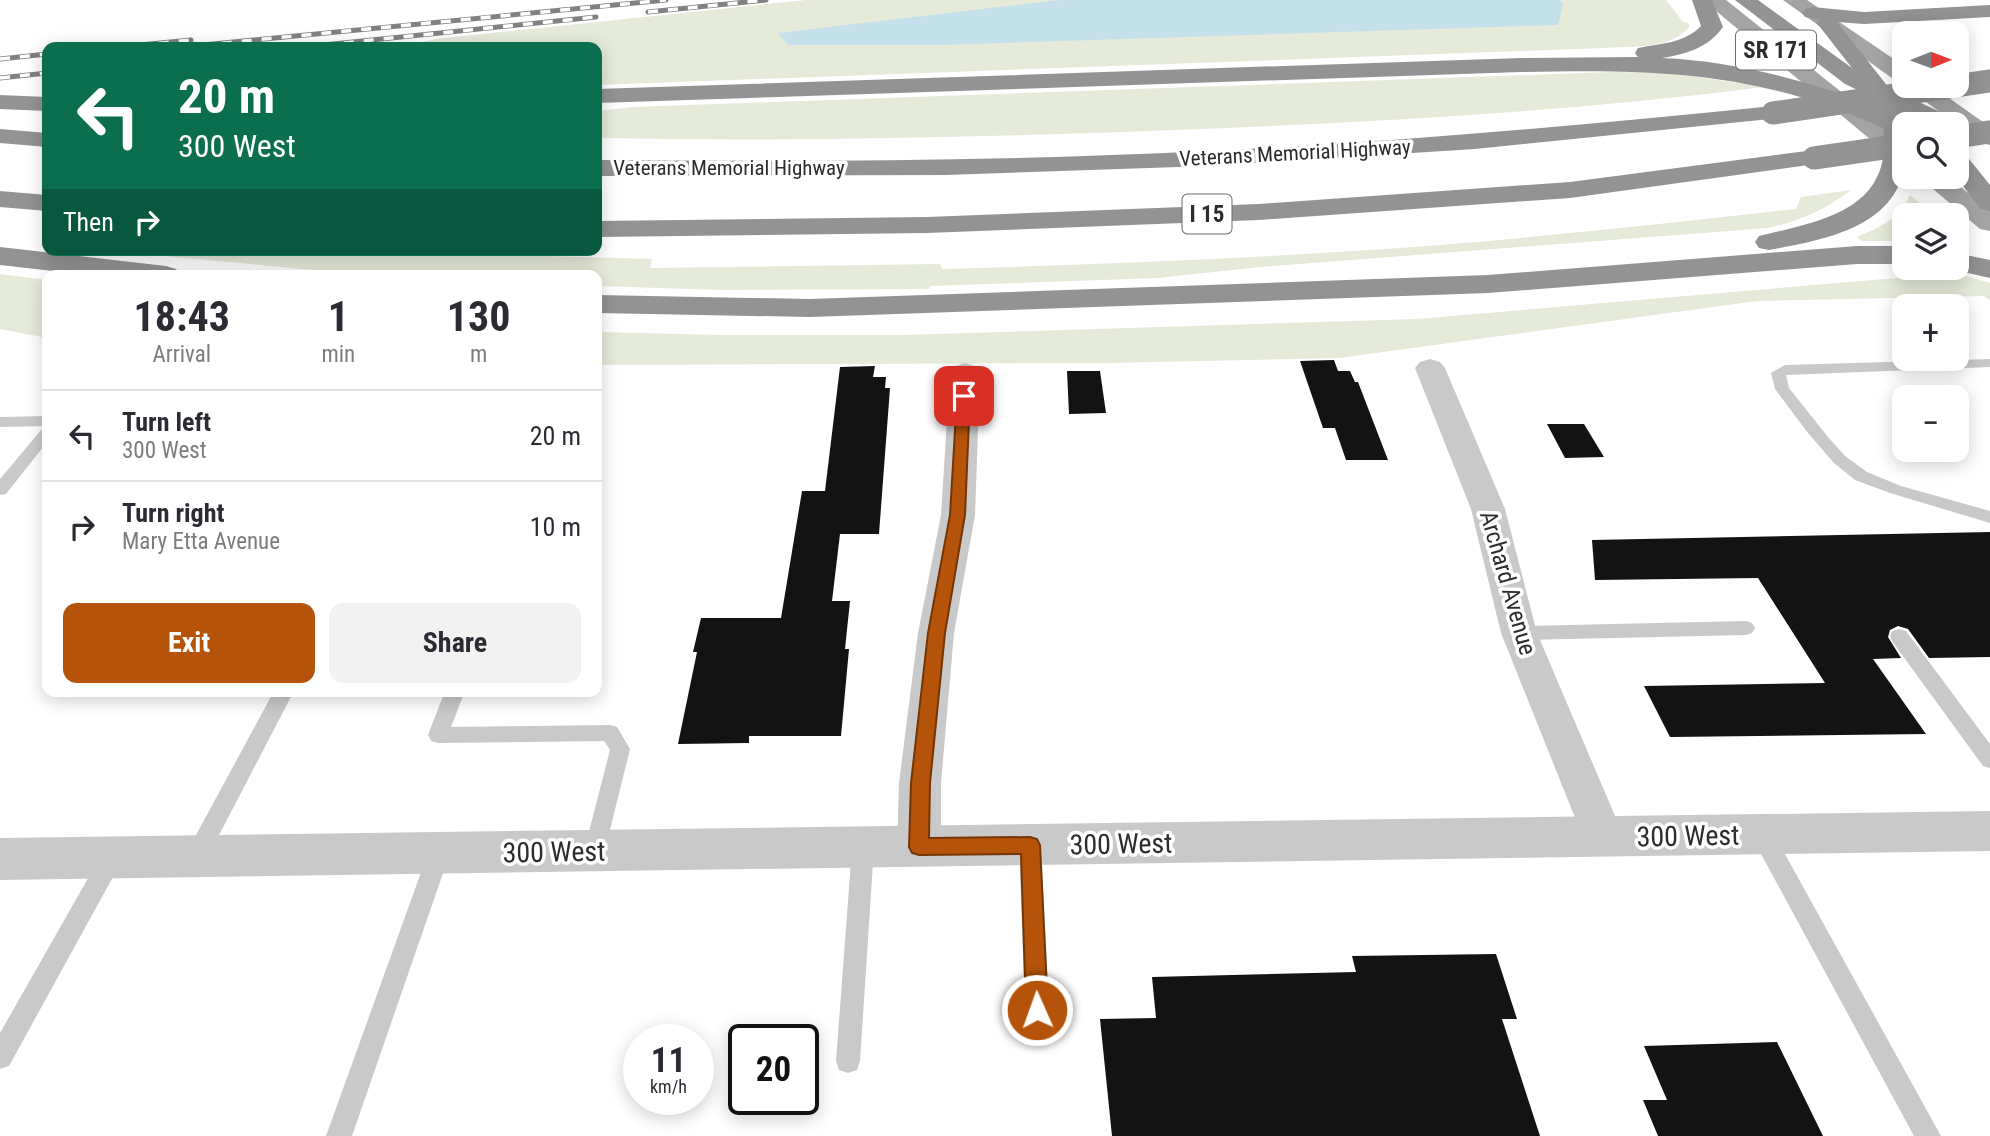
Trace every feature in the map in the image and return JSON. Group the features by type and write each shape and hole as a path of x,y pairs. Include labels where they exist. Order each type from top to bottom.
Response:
{"highway":[{"path":"1521,65 1674,50 1701,40 1712,27 1702,0"},
{"path":"1745,0 1824,61 1915,112"},
{"path":"1820,18 1990,10"},
{"path":"1820,18 1881,95 1892,120"},
{"path":"1969,30 1990,23"},
{"path":"602,96 1521,65 1642,64 1708,69 1774,82 1839,101"},
{"name":"Veterans Memorial Highway","path":"602,168 916,168 1280,155 1471,142 1773,113 1990,81"},
{"path":"0,102 42,104"},
{"path":"1969,135 1990,132"},
{"path":"1969,133 1990,140"},
{"path":"0,136 42,140"},
{"name":"I 15","path":"602,229 927,225 1259,212 1570,190 1814,159 1892,142"},
{"path":"1969,160 1990,170"},
{"path":"1209,294 1416,271 1762,243 1810,234 1845,221 1871,204 1889,181 1892,171"},
{"path":"1969,176 1990,203"},
{"path":"0,198 42,202"},
{"path":"602,304 810,308 1488,284 1857,255 1892,255"},
{"path":"0,256 122,270"},
{"path":"1969,265 1990,269"}],"main road":[{"name":"SR 171","path":"1713,0 1839,101 1892,134"},
{"name":"SR 171","path":"1793,0 1892,68"},
{"name":"SR 171","path":"1934,98 1990,140"},
{"path":"1947,189 1990,223"}],"street":[{"name":"Archard Avenue","path":"1430,368 1488,509 1519,633 1603,837"},
{"path":"919,847 920,783 936,633 958,515 965,372"},
{"name":"300 West","path":"0,859 1990,831"}],"lane":[{"path":"1990,363 1785,369 1778,373 1782,389 1848,468 1882,484 1990,517"},
{"path":"0,422 42,421"},
{"path":"0,490 42,438"},
{"path":"1519,633 1746,628"},
{"path":"1899,636 1990,760"},
{"path":"197,856 281,697"},
{"path":"452,697 438,735 610,733 620,749 594,851"},
{"path":"1762,834 1928,1136"},
{"path":"1030,845 1037,1010"},
{"path":"848,1060 863,848"},
{"path":"339,1136 439,853"},
{"path":"0,1058 112,858"}],"green space":[{"path":"806,0 1666,0 1683,22 1689,23 1689,27 1672,40 1638,47 602,85 602,42 421,42"},
{"path":"1612,72 1671,73 1764,87 1624,103 1483,114 1202,129 900,138 602,138 602,110 633,107"},
{"path":"1851,190 1812,214 1768,228 1260,267 1158,278 930,286 929,289 722,290 602,286 602,270 314,270 165,256 544,256 652,259 650,268 940,264 942,269 1045,266 1303,254 1520,238 1796,209 1801,197"},
{"path":"1910,195 1920,203 1906,203"},
{"path":"1892,218 1892,241 1862,241 1857,237"},
{"path":"0,274 42,279 42,337 0,329"},
{"path":"1892,278 1969,280 1969,278 1990,283 1990,301 1984,296 1969,296 1969,294 1892,294 1892,298 1757,301 1339,358 1109,363 602,365 602,332 903,335 1417,319"}],"water":[{"path":"1059,0 1560,0 1563,4 1558,25 941,45 788,45 778,33"}],"building":[{"path":"1334,360 1338,371 1350,371 1355,382 1358,382 1388,460 1346,460 1335,428 1323,428 1300,361"},
{"path":"875,366 873,377 886,377 885,388 890,388 879,534 840,534 832,601 850,601 845,649 849,649 841,736 749,736 749,743 678,744 697,652 693,652 701,618 781,618 802,491 825,491 840,367"},
{"path":"1067,371 1100,371 1106,413 1069,414"},
{"path":"1547,424 1584,424 1604,457 1565,458"},
{"path":"1990,532 1990,657 1929,658 1908,629 1898,626 1890,630 1888,637 1901,658 1873,659 1926,734 1670,737 1644,686 1825,683 1758,578 1595,580 1592,540"},
{"path":"1496,954 1517,1019 1502,1019 1540,1136 1112,1136 1100,1019 1156,1018 1152,977 1356,972 1352,956"},
{"path":"1777,1042 1823,1136 1658,1136 1643,1100 1667,1100 1644,1046"}],"railway":[{"path":"233,42 666,0"},
{"path":"648,12 766,0"},
{"path":"353,42 596,17"},
{"path":"170,42 191,40"},
{"path":"0,59 42,55"},
{"path":"0,78 42,74"}],"route":[{"path":"964,396 958,515 936,633 920,783 919,847 1030,845 1037,1010"}]}
